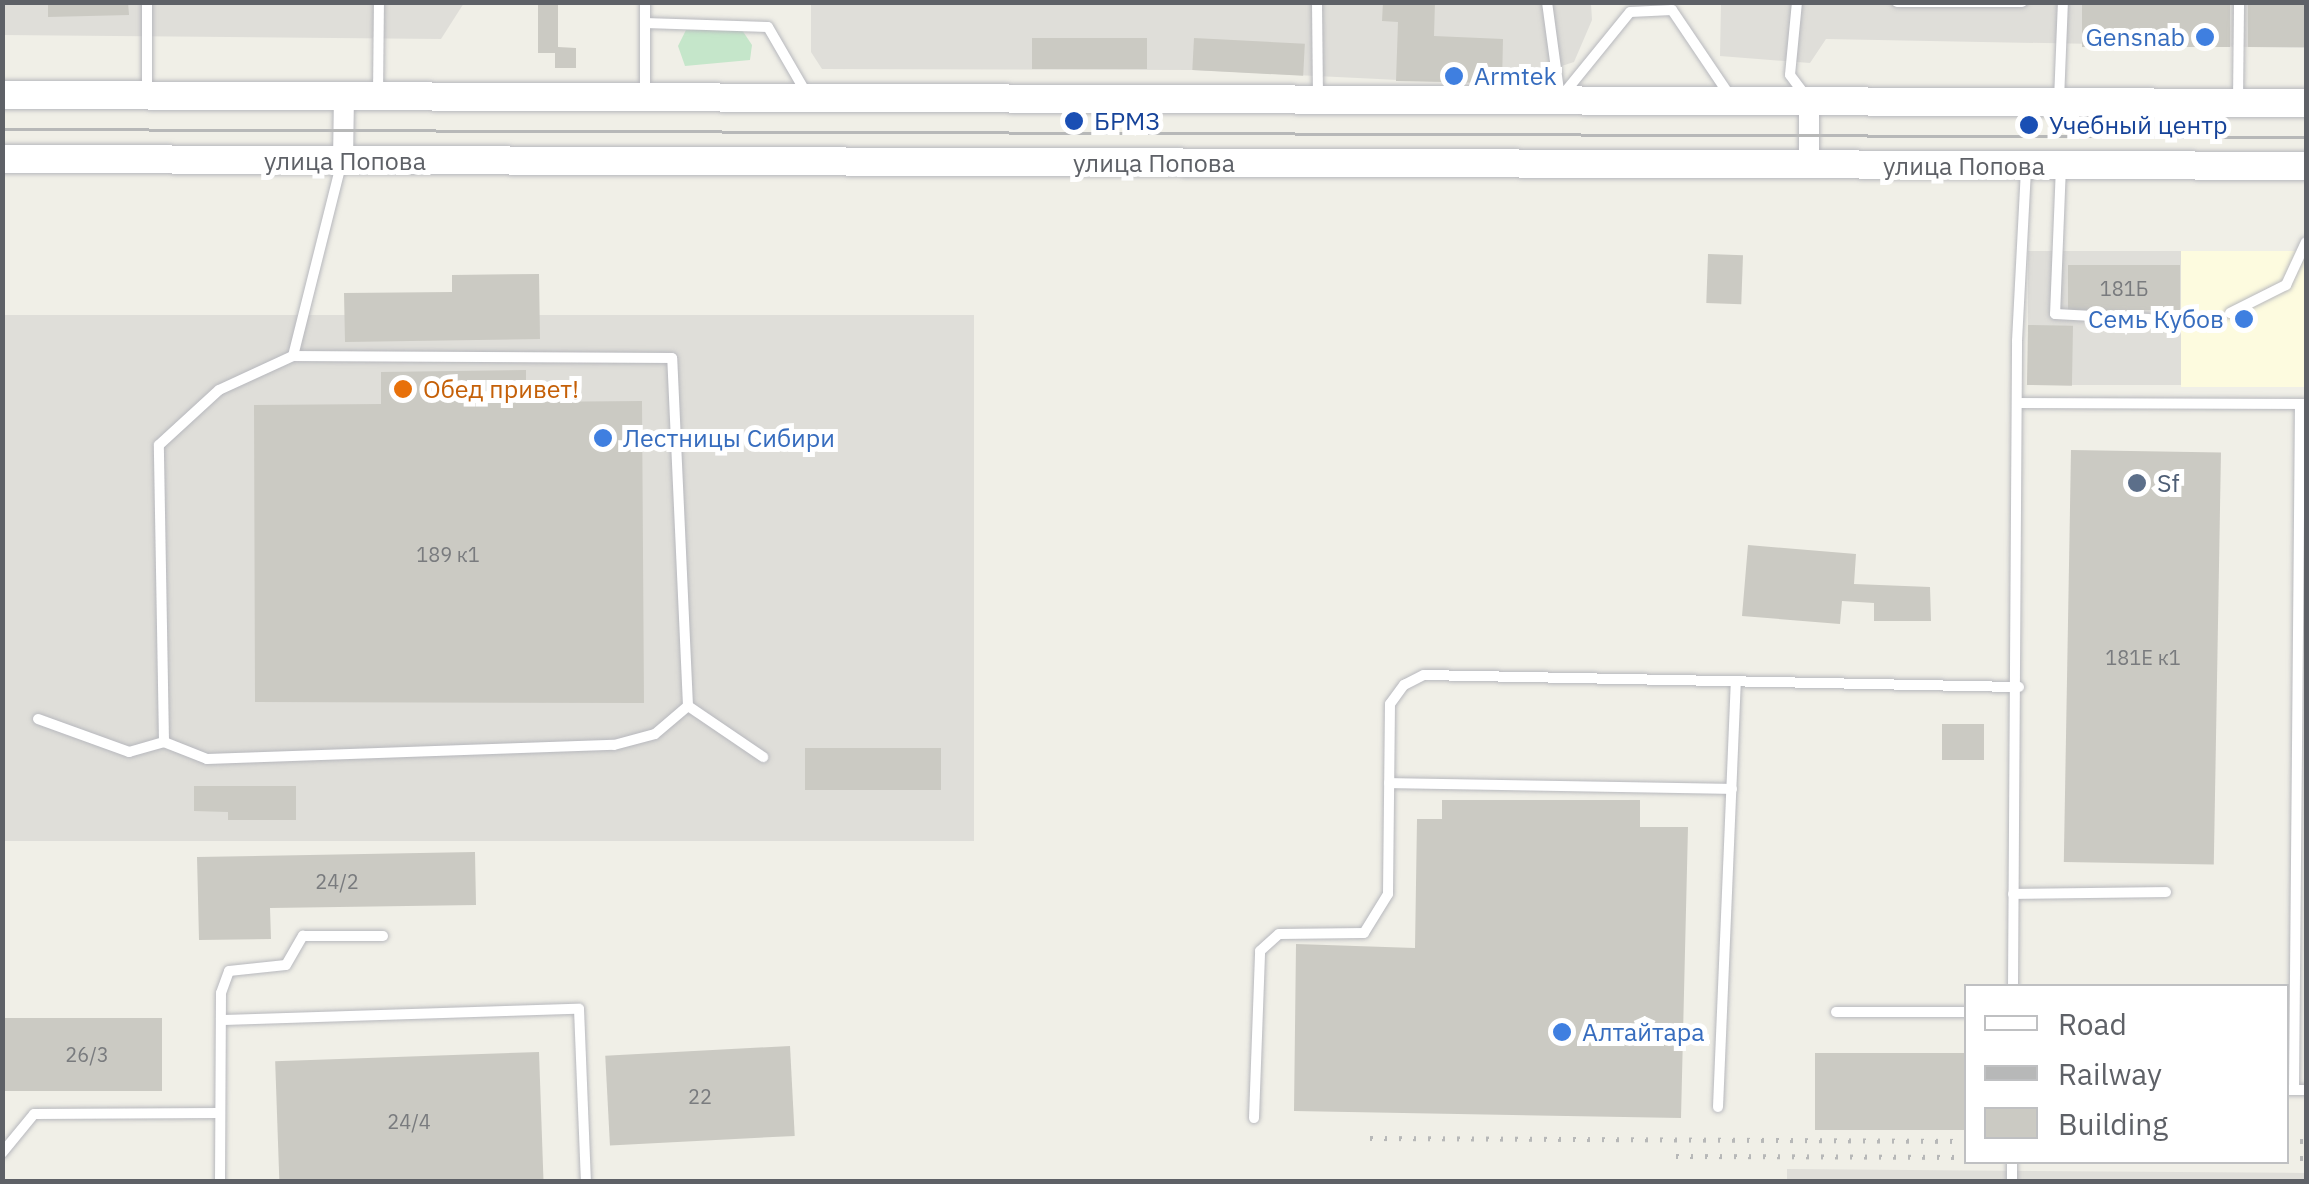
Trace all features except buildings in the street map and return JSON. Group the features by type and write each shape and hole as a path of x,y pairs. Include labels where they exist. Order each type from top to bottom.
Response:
{"main road":[{"path":"2,94 2306,103"},
{"name":"улица Попова","path":"2,159 2306,166"}],"street":[{"path":"342,160 344,96"},
{"path":"1809,100 1809,166"}],"lane":[{"path":"147,95 148,2"},
{"path":"378,96 379,2"},
{"path":"645,2 645,96"},
{"path":"1317,2 1318,98"},
{"path":"1547,2 1560,99"},
{"path":"1796,2 1790,75 1809,100"},
{"path":"1897,2 2022,2"},
{"path":"2059,100 2064,2"},
{"path":"2238,102 2240,2"},
{"path":"1560,99 1630,12 1672,10 1733,99"},
{"path":"646,23 768,27 809,97"},
{"path":"293,356 342,160"},
{"path":"2013,984 2020,687 2017,404 2026,166"},
{"path":"2062,166 2056,314 2150,319"},
{"path":"2230,313 2286,285 2306,242"},
{"path":"164,742 159,445 219,390 293,356 672,358 688,706"},
{"path":"2017,404 2303,404 2296,1090"},
{"path":"1254,1118 1260,951 1280,934 1364,933 1388,894 1390,704 1404,685 1424,675 2020,687"},
{"path":"1718,1107 1736,683"},
{"path":"38,720 129,752 164,742 207,759 614,745 655,734 688,706"},
{"path":"688,706 764,757"},
{"path":"1389,784 1732,789"},
{"path":"2014,894 2166,892"},
{"path":"220,1182 221,1020 229,972 286,965 303,936 382,936"},
{"path":"221,1020 579,1009 586,1182"},
{"path":"1836,1012 1964,1012"},
{"path":"2,1154 34,1114 220,1113"}],"shaded area":[{"path":"3,3 464,3 441,39 3,35"},
{"path":"811,3 1591,3 1592,20 1574,62 1502,85 1193,70 822,69 811,52"},
{"path":"1721,3 2306,3 2306,48 1826,39 1810,63 1720,56"},
{"path":"2028,251 2181,251 2181,385 2028,385"},
{"name":"Семь Кубов","path":"2181,251 2306,251 2306,387 2181,387"},
{"path":"3,315 974,315 974,841 3,841"},
{"path":"1787,1169 2306,1173 2306,1182 1787,1182"}],"green space":[{"path":"686,30 742,30 752,45 750,60 685,66 678,46"}],"tram line":[{"path":"2,129 2306,137"}],"railway":[{"path":"1370,1138 1964,1141"},
{"path":"2289,1141 2306,1141"},
{"path":"1676,1156 1964,1157"},
{"path":"2289,1158 2306,1158"}],"place":[{"name":"Gensnab","path":"2205,37"},
{"name":"Armtek","path":"1454,76"},
{"name":"БРМЗ","path":"1074,121"},
{"name":"Учебный центр","path":"2029,125"},
{"name":"Семь Кубов","path":"2244,319"},
{"name":"Обед привет!","path":"403,389"},
{"name":"Лестницы Сибири","path":"603,438"},
{"name":"Sf","path":"2137,483"},
{"name":"Алтайтара","path":"1562,1032"}]}
